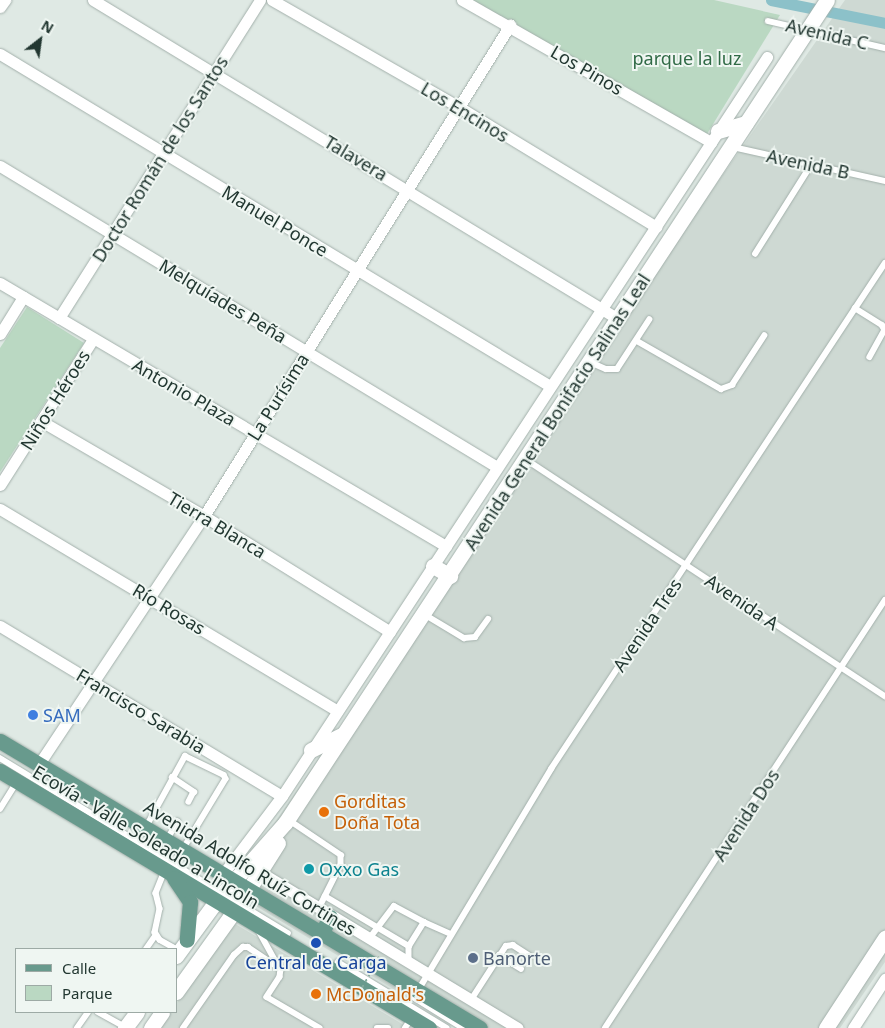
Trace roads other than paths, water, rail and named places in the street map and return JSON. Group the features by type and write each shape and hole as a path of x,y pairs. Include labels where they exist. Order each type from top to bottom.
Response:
{"main road":[{"name":"Avenida Adolfo Ruíz Cortines","path":"0,741 223,874 235,896 252,920 408,1023 429,1028"},
{"name":"Avenida Adolfo Ruíz Cortines","path":"0,771 169,873 235,896 322,932 480,1028"},
{"path":"169,873 190,902 181,949"},
{"path":"322,932 325,913"}],"street":[{"path":"0,7 5,0"},
{"name":"Talavera","path":"93,0 407,189 618,319"},
{"name":"Doctor Román de los Santos","path":"59,318 260,0"},
{"name":"Los Encinos","path":"272,0 459,107 656,227"},
{"name":"Los Pinos","path":"462,0 715,137"},
{"name":"Avenida General Bonifacio Salinas Leal","path":"178,989 235,896 255,869 279,827 286,821 450,576 827,0"},
{"name":"La Purísima","path":"39,764 95,683 204,516 510,25"},
{"name":"Manuel Ponce","path":"0,54 162,154 550,386"},
{"path":"223,874 282,796 767,57"},
{"path":"715,137 746,123"},
{"name":"Melquíades Peña","path":"0,166 497,467"},
{"name":"Antonio Plaza","path":"0,283 446,546"},
{"path":"0,334 24,297"},
{"name":"Niños Héroes","path":"0,485 93,339"},
{"name":"Tierra Blanca","path":"42,421 204,516 390,632"},
{"name":"Río Rosas","path":"0,509 337,711"},
{"path":"433,566 450,576"},
{"name":"Francisco Sarabia","path":"0,626 282,796"},
{"path":"311,750 343,734"},
{"path":"255,869 518,1028"},
{"name":"Avenida General Bonifacio Salinas Leal","path":"181,949 235,896"},
{"path":"826,1028 885,938"},
{"path":"853,1028 885,980"},
{"path":"151,1028 161,1013"}],"lane":[{"name":"Avenida C","path":"768,21 810,28 885,48"},
{"name":"Avenida B","path":"731,147 885,181"},
{"path":"755,254 811,165"},
{"name":"Avenida Tres","path":"418,991 552,769 885,263"},
{"path":"855,308 882,325 885,330 870,358"},
{"path":"590,362 606,369 617,369 649,320"},
{"path":"637,341 721,389 732,385 764,336"},
{"name":"Avenida A","path":"525,459 885,696"},
{"name":"Avenida Dos","path":"605,1028 885,600"},
{"path":"424,614 464,638 475,637 488,619"},
{"name":"Ecovía - Valle Soleado a Lincoln","path":"0,750 235,896 293,923"},
{"path":"145,828 183,759 188,755 226,777 183,850"},
{"path":"0,758 235,896 288,933"},
{"path":"172,778 194,792 189,802"},
{"path":"0,809 17,781"},
{"path":"286,821 342,855 341,865 325,896 325,913"},
{"path":"167,840 177,822"},
{"path":"147,948 156,936 160,909 156,893 169,873"},
{"path":"325,896 409,946"},
{"path":"369,939 394,906 451,934"},
{"path":"252,920 272,950 282,972 267,997 320,1028"},
{"path":"409,963 409,946 424,922"},
{"path":"156,936 181,949"},
{"path":"471,1000 499,955 509,944 530,956"},
{"path":"183,1028 239,949 248,947 277,964"},
{"path":"343,953 463,1028"},
{"path":"499,955 520,969"},
{"path":"338,962 447,1028"},
{"path":"77,1028 87,1013"},
{"path":"102,1013 129,1019"},
{"path":"377,1028 388,1028"}],"waterway":[{"path":"771,0 885,23"}],"place":[{"name":"SAM","path":"33,715"},
{"name":"Gorditas Doña Tota","path":"324,812"},
{"name":"Oxxo Gas","path":"309,869"},
{"name":"Central de Carga","path":"316,943"},
{"name":"Banorte","path":"473,958"},
{"name":"McDonald's","path":"316,994"}],"park label":[{"name":"parque la luz","path":"687,58"}]}
